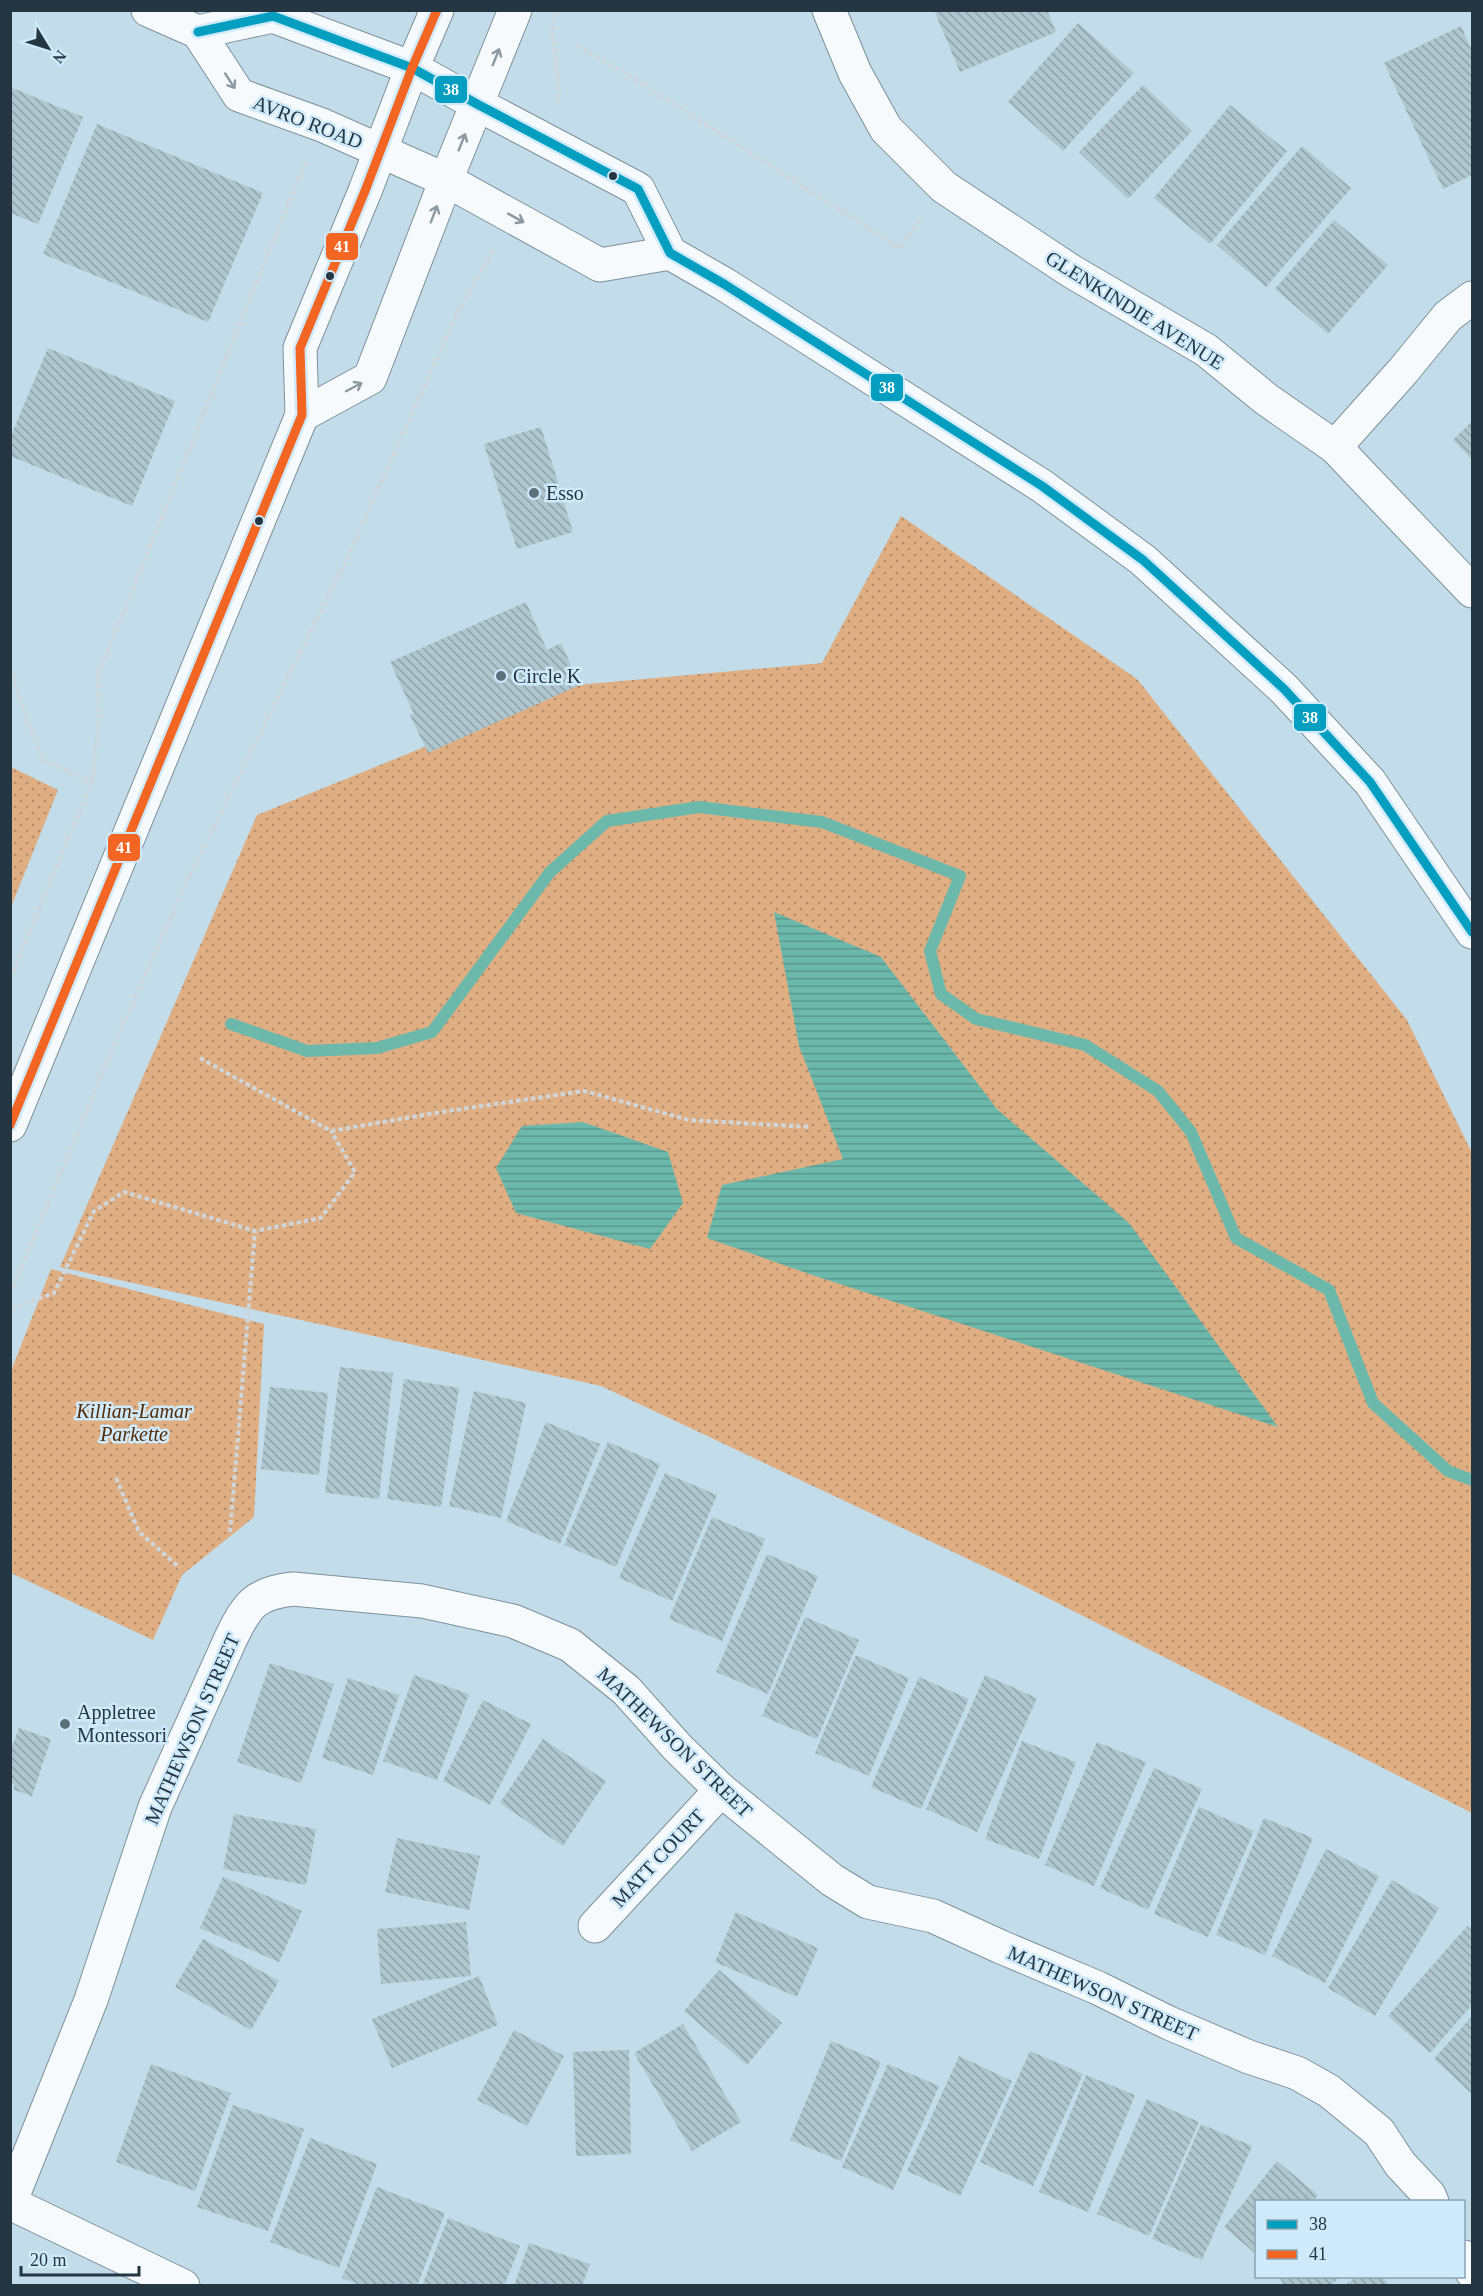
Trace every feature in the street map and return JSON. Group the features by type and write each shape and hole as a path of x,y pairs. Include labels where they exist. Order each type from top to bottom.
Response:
{"street":[{"path":"148,10 198,32 273,16 412,68 638,189 670,254 734,290 1042,486 1143,560 1284,689 1370,782 1473,932"},
{"path":"10,1125 302,415 300,348 437,10"},
{"path":"302,415 370,378 446,180 515,10"},
{"name":"GLENKINDIE AVENUE","path":"829,10 855,73 886,129 944,188 1071,271 1206,350 1266,399 1335,447 1473,591"},
{"name":"AVRO ROAD","path":"198,32 239,95 381,150 446,180 600,265 670,254"},
{"path":"1335,447 1403,371 1448,316 1473,298"},
{"name":"MATHEWSON STREET","path":"10,2203 91,2000 155,1807 234,1631 241,1616 252,1602 277,1591 293,1589 422,1601 513,1622 570,1645 626,1690 678,1748 721,1790 832,1880 868,1902 933,1916 1098,1988 1169,2023 1249,2057 1297,2073 1329,2091 1380,2132 1400,2164 1431,2200"},
{"name":"MATT COURT","path":"596,1926 721,1790"},
{"path":"10,2203 183,2286"}],"path":[{"path":"558,10 552,25 560,98"},
{"path":"576,45 638,81 900,248 944,188"},
{"path":"10,979 92,782 99,716 98,675 308,155"},
{"path":"10,1295 117,1038 187,881 342,569 457,314 490,257"},
{"path":"10,668 43,760 92,782"},
{"path":"10,1309 54,1293 94,1211 124,1192 255,1231 321,1218 355,1172 331,1131 200,1058"},
{"path":"331,1131 584,1091 689,1120 812,1127"},
{"path":"231,1532 255,1231"},
{"path":"116,1478 139,1532 180,1568"}],"green space":[{"path":"901,516 1137,679 1407,1020 1472,1153 1472,1813 1004,1576 601,1386 60,1267 257,815 577,685 822,663"},
{"path":"11,767 58,790 11,907"},
{"name":"Killian-Lamar Parkette","path":"51,1269 264,1324 254,1517 182,1575 153,1640 11,1573 11,1371"}],"shaded area":[{"path":"774,912 881,957 997,1109 1129,1223 1278,1427 812,1275 707,1238 722,1185 843,1159 799,1046"},
{"path":"583,1122 668,1152 683,1203 650,1249 516,1213 496,1168 522,1126"}],"building":[{"path":"934,10 1047,10 1056,32 960,72"},
{"path":"1078,23 1134,73 1063,151 1008,102"},
{"path":"1461,26 1472,51 1472,175 1443,189 1384,63"},
{"path":"1143,85 1192,131 1128,199 1079,152"},
{"path":"10,87 83,117 38,224 10,213"},
{"path":"1230,105 1287,151 1210,244 1154,198"},
{"path":"97,124 263,193 208,322 43,254"},
{"path":"1302,146 1351,188 1266,287 1217,245"},
{"path":"1334,220 1388,265 1328,334 1275,289"},
{"path":"48,348 175,401 132,506 10,456 10,438"},
{"path":"1472,421 1472,460 1453,440"},
{"path":"541,427 573,532 517,549 484,444"},
{"path":"526,602 547,650 561,643 580,685 428,753 410,715 414,714 390,662"},
{"path":"340,1367 393,1373 379,1499 325,1493"},
{"path":"404,1379 459,1388 441,1507 387,1499"},
{"path":"270,1387 328,1393 319,1475 261,1469"},
{"path":"474,1391 526,1403 501,1518 449,1506"},
{"path":"546,1422 600,1444 560,1544 506,1521"},
{"path":"608,1442 660,1464 616,1567 564,1545"},
{"path":"665,1473 717,1495 672,1601 619,1578"},
{"path":"712,1517 765,1539 722,1641 669,1619"},
{"path":"767,1554 818,1576 768,1694 716,1672"},
{"path":"805,1617 859,1640 817,1739 762,1716"},
{"path":"856,1655 909,1678 869,1776 815,1753"},
{"path":"270,1663 334,1684 301,1783 237,1762"},
{"path":"414,1675 469,1694 437,1780 383,1761"},
{"path":"985,1675 1037,1698 977,1832 926,1809"},
{"path":"919,1677 969,1699 921,1809 871,1787"},
{"path":"348,1678 399,1695 373,1775 322,1758"},
{"path":"483,1700 531,1724 490,1805 443,1781"},
{"path":"19,1728 51,1739 32,1796 14,1790 14,1784 10,1783 10,1752"},
{"path":"543,1739 606,1781 563,1846 500,1803"},
{"path":"1022,1741 1076,1762 1039,1859 985,1839"},
{"path":"1097,1742 1146,1762 1094,1886 1045,1865"},
{"path":"1154,1768 1202,1789 1148,1910 1100,1888"},
{"path":"1199,1807 1254,1831 1208,1937 1154,1914"},
{"path":"234,1814 316,1829 306,1885 223,1869"},
{"path":"1264,1818 1313,1838 1265,1955 1216,1935"},
{"path":"397,1838 480,1856 469,1910 385,1892"},
{"path":"1326,1849 1379,1876 1325,1983 1272,1956"},
{"path":"223,1877 302,1911 279,1962 200,1928"},
{"path":"1392,1880 1439,1908 1375,2016 1328,1988"},
{"path":"736,1912 818,1948 797,1997 715,1962"},
{"path":"466,1922 471,1976 381,1984 377,1929"},
{"path":"1467,1926 1472,1930 1472,2005 1430,2053 1388,2016"},
{"path":"203,1939 279,1981 251,2030 175,1987"},
{"path":"719,1970 782,2023 747,2065 684,2011"},
{"path":"479,1976 498,2025 392,2068 372,2019"},
{"path":"1472,2016 1472,2094 1434,2059"},
{"path":"683,2024 741,2122 692,2151 634,2053"},
{"path":"514,2030 564,2056 527,2126 477,2100"},
{"path":"831,2041 881,2062 841,2161 790,2140"},
{"path":"629,2050 631,2154 576,2156 573,2052"},
{"path":"1030,2051 1083,2074 1033,2186 980,2162"},
{"path":"959,2056 1012,2081 960,2196 907,2171"},
{"path":"151,2064 231,2093 195,2191 116,2162"},
{"path":"888,2064 939,2086 893,2190 842,2167"},
{"path":"1086,2075 1135,2095 1088,2212 1039,2192"},
{"path":"1147,2099 1199,2122 1149,2236 1097,2214"},
{"path":"233,2105 304,2129 268,2231 197,2207"},
{"path":"1201,2124 1252,2146 1202,2260 1152,2239"},
{"path":"310,2138 377,2164 339,2268 270,2242"},
{"path":"1277,2161 1318,2195 1314,2200 1255,2200 1255,2253 1224,2227"},
{"path":"377,2187 445,2213 417,2286 363,2286 342,2278"},
{"path":"448,2218 520,2246 504,2286 422,2286"},
{"path":"529,2243 590,2264 582,2286 514,2286"},
{"path":"1279,2278 1339,2278 1330,2286 1285,2286"},
{"path":"1354,2278 1383,2278 1389,2286 1344,2286"}],"waterway":[{"path":"231,1024 307,1051 377,1048 432,1032 550,872 607,821 699,807 822,822 960,876 930,951 941,994 976,1019 1085,1045 1158,1091 1191,1132 1236,1238 1329,1290 1373,1403 1448,1471 1472,1480"}],"transit line":[{"name":"41","path":"10,1125 302,415 300,348 437,10"},
{"name":"38","path":"198,32 273,16 412,68 638,189 670,253 724,284 1042,486 1143,560 1284,689 1370,782 1472,932"}],"place":[{"name":"Esso","path":"534,493"},
{"name":"Circle K","path":"501,676"},
{"name":"Appletree Montessori","path":"65,1724"}]}
